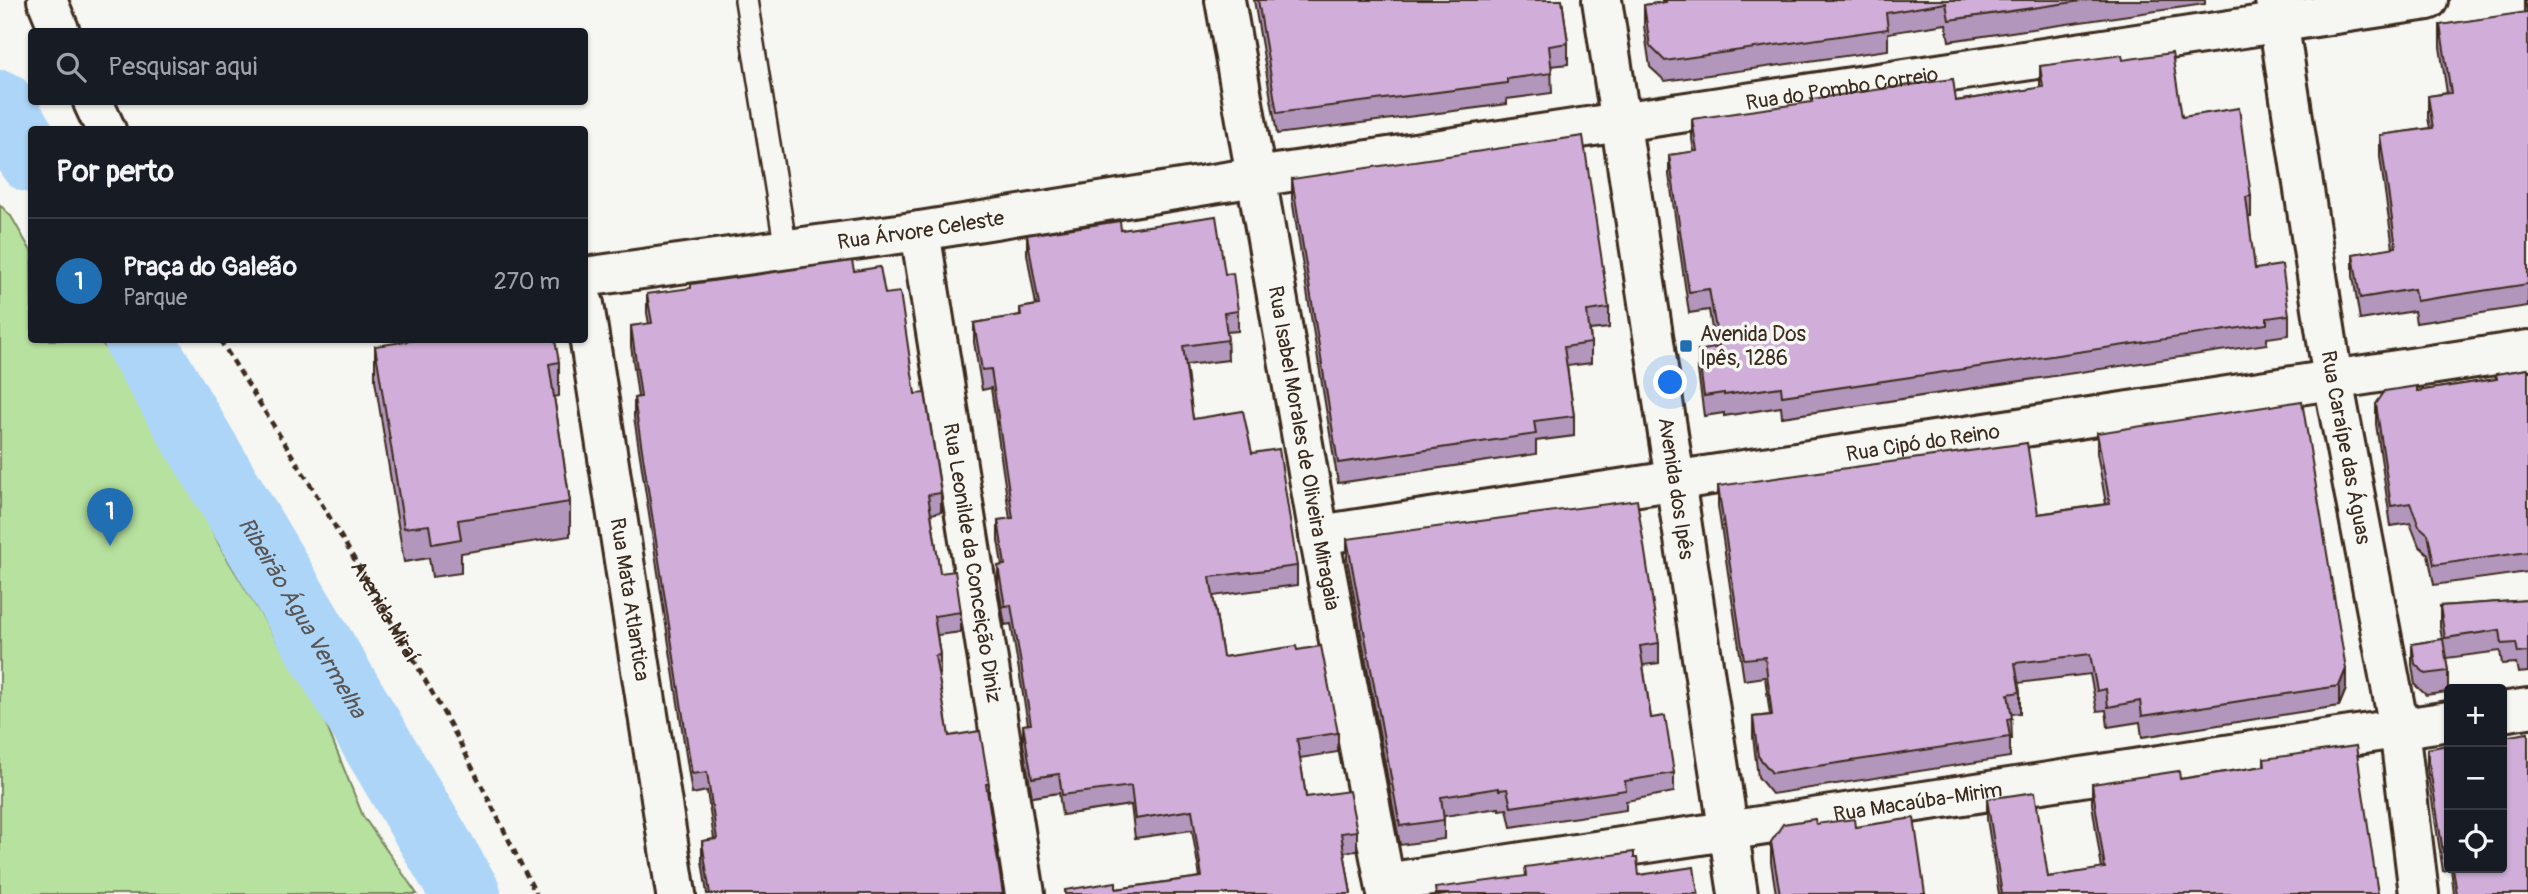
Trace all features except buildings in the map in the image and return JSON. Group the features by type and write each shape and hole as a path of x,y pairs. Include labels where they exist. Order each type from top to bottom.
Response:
{"street":[{"path":"47,0 58,28"},
{"name":"Rua Isabel Morales de Oliveira Miragaia","path":"1224,0 1319,535 1386,889"},
{"name":"Avenida dos Ipês","path":"1602,0 1738,894"},
{"name":"Rua do Pombo Correio","path":"1256,177 1621,121 2277,11 2428,0"},
{"name":"Rua Caraípe das Águas","path":"2277,11 2333,380 2399,728 2419,894"},
{"path":"94,105 104,126"},
{"name":"Rua Árvore Celeste","path":"588,276 920,231 1256,177"},
{"name":"Rua Leonilde da Conceição Diniz","path":"920,231 1025,894"},
{"name":"Rua Mata Atlantica","path":"588,330 676,894"},
{"name":"Rua Cipó do Reino","path":"1319,535 2528,350"},
{"path":"2507,711 2528,708"},
{"name":"Rua Macaúba-Mirim","path":"1386,889 1729,831 2444,721"}],"lane":[{"path":"746,0 786,250"}],"path":[{"name":"Avenida Miraí","path":"222,343 307,479 415,662 457,737 536,894"}],"green space":[{"path":"0,205 11,216 28,246 28,343 102,343 107,349 148,420 182,470 222,550 279,644 313,692 363,816 417,894 0,894"}],"waterway":[{"name":"Ribeirão Água Vermelha","path":"0,105 28,151"},
{"name":"Ribeirão Água Vermelha","path":"141,343 466,894"}],"place":[{"name":"Avenida Dos Ipês, 1286","path":"1686,346"},
{"name":"Praça do Galeão","path":"110,546"}]}
